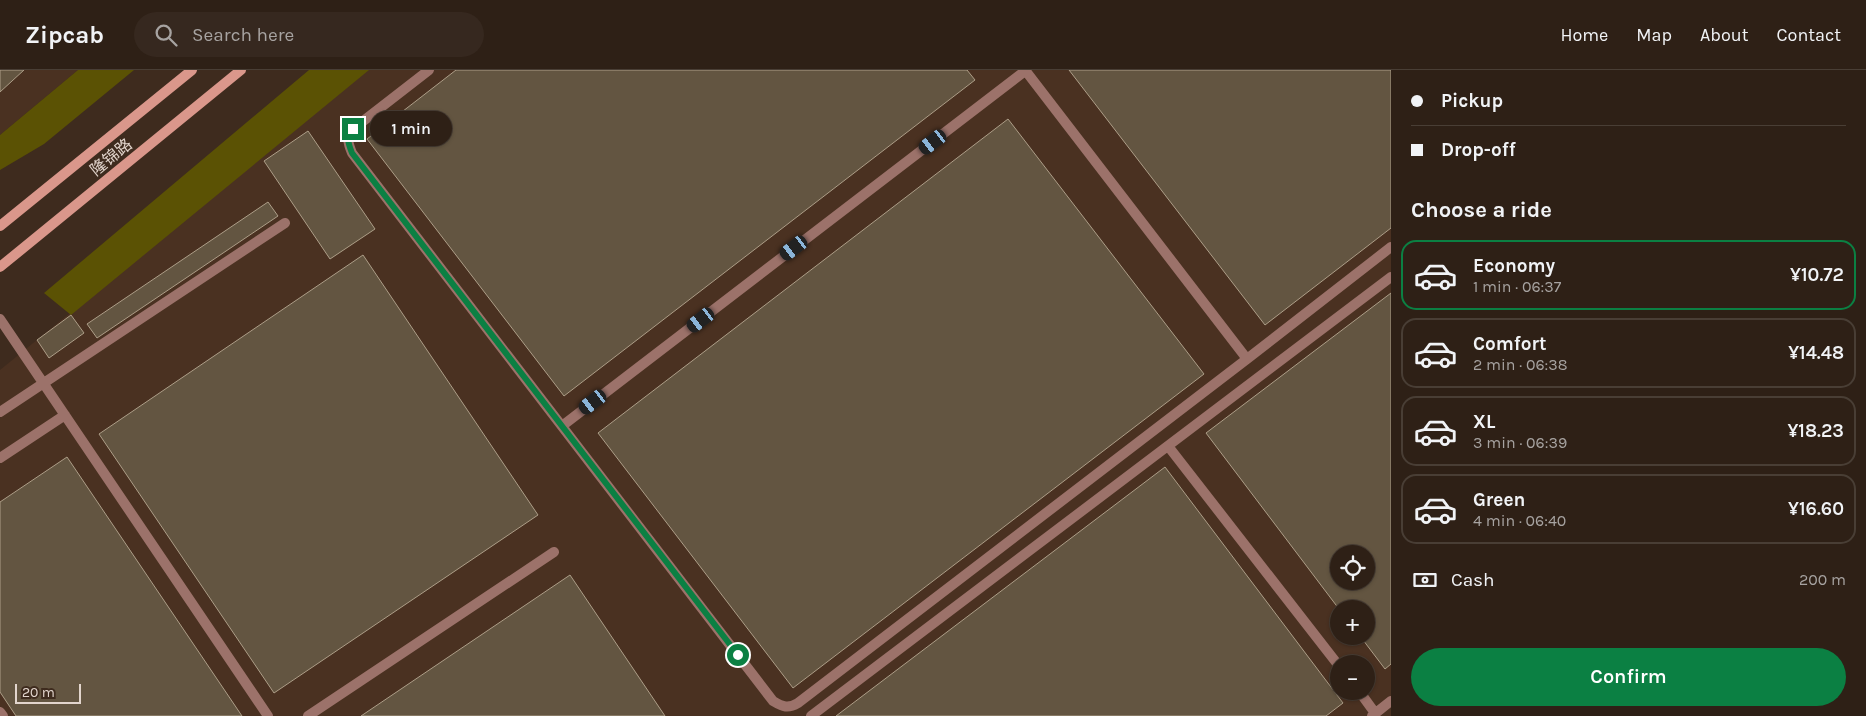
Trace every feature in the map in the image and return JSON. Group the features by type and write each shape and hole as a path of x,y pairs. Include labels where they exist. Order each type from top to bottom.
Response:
{"main road":[{"name":"隆锦路","path":"0,226 192,70"},
{"name":"隆锦路","path":"0,267 241,70"}],"lane":[{"path":"429,70 353,129 348,136 348,143 357,160 773,701 782,707 791,707 1391,247"},
{"path":"562,426 1025,70 1247,359"},
{"path":"0,412 285,223"},
{"path":"811,716 1391,276"},
{"path":"0,319 268,716"},
{"path":"0,458 65,416"},
{"path":"1168,446 1330,655"},
{"path":"308,716 554,552"},
{"path":"1364,700 1373,714 1391,701"},
{"path":"0,712 3,716"}],"shaded area":[{"path":"0,70 78,70 0,135"},
{"path":"78,70 134,70 44,144 0,170 0,135"},
{"path":"309,70 369,70 71,315 44,293"},
{"path":"368,70 1391,70 1391,716 0,716 0,370"}],"building":[{"path":"0,70 24,70 0,92"},
{"path":"456,70 967,70 975,80 564,396 367,139"},
{"path":"1069,70 1391,70 1391,228 1265,325"},
{"path":"1008,119 1204,374 793,688 598,433"},
{"path":"308,131 375,229 330,259 264,161"},
{"path":"268,202 278,216 97,338 87,324"},
{"path":"363,255 538,515 274,693 99,434"},
{"path":"1391,293 1391,664 1385,669 1367,645 1375,645 1375,600 1332,600 1206,433"},
{"path":"71,315 84,333 49,358 37,340"},
{"path":"67,457 242,716 16,716 0,692 0,502"},
{"path":"1165,467 1330,686 1330,700 1341,700 1343,703 1326,716 836,716"},
{"path":"570,575 665,716 361,716"}],"route":[{"path":"353,129 348,136 348,143 352,153 738,655"}]}
